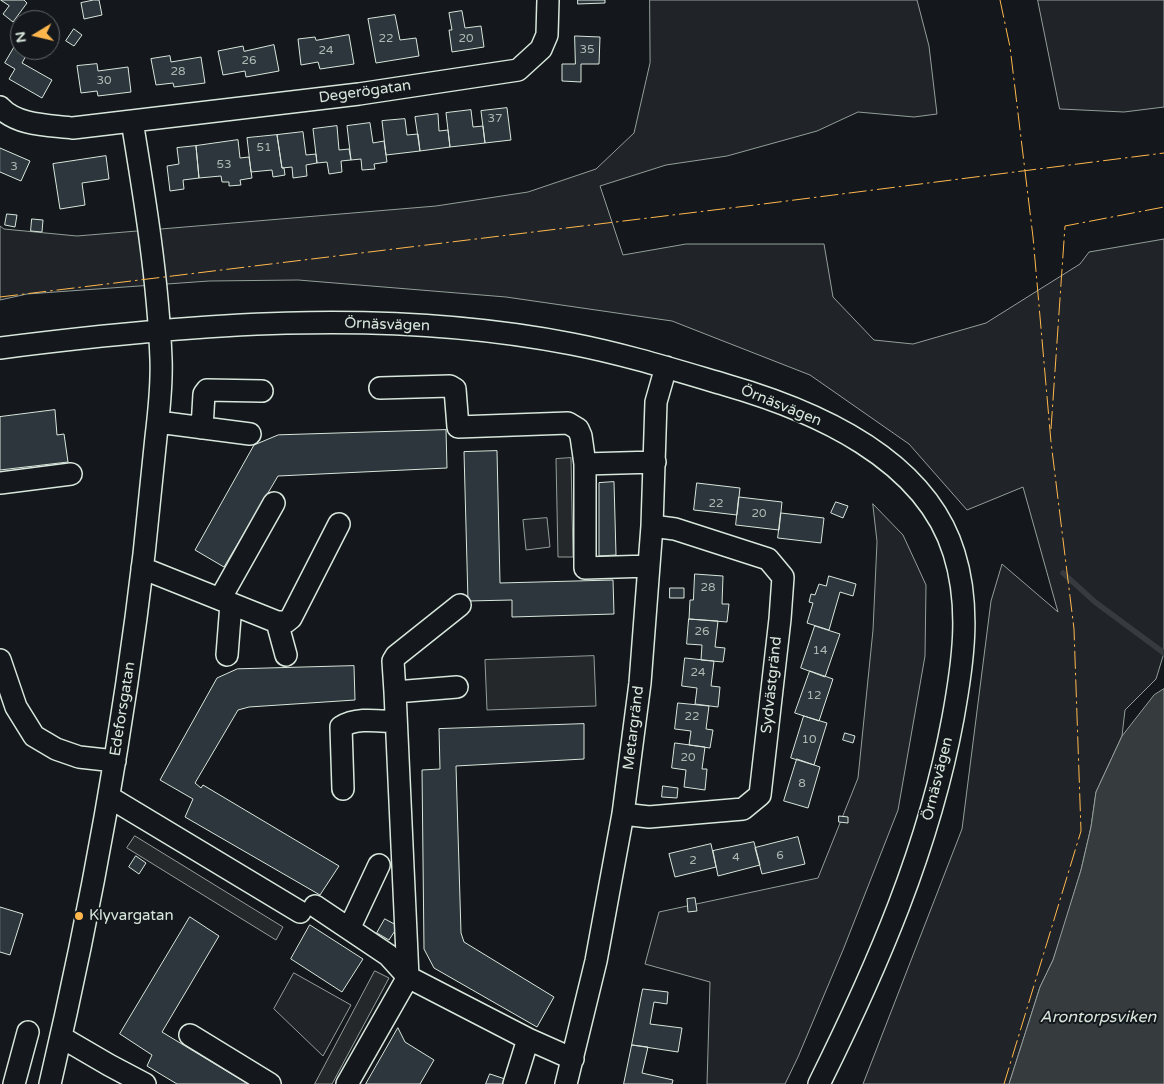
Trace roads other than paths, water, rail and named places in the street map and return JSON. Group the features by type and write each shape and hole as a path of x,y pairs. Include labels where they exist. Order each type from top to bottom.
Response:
{"street":[{"name":"Degerögatan","path":"0,107 6,114 36,124 73,128 359,94 518,70 541,50 547,35 548,0"},
{"path":"132,121 148,221 159,330"},
{"name":"Örnäsvägen","path":"0,348 159,330 283,324 400,324 475,330 567,343 614,353 769,399 810,415 853,437 871,448 903,475 929,504 942,524 953,549 960,578 964,612 964,643 957,694 940,781 905,893 852,1018 819,1084"},
{"name":"Edeforsgatan","path":"50,1084 86,924 115,761 142,568 158,422 161,361 159,330"},
{"name":"Metargränd","path":"566,1084 602,935 623,814 640,683 652,526 656,402 666,367"},
{"path":"380,388 450,386 455,389 458,427 568,423 578,429 586,464 578,511 585,568 649,566"},
{"path":"202,428 204,394 207,390 262,391"},
{"path":"158,422 250,434"},
{"path":"586,464 654,462"},
{"path":"0,483 71,474"},
{"path":"227,655 226,601 274,503"},
{"path":"142,568 277,622 286,622 291,618 340,524"},
{"name":"Sydvästgränd","path":"623,814 650,817 743,809 760,795 780,619 783,576 768,559 675,530 652,526"},
{"path":"347,1084 408,977 393,661 396,656 460,605"},
{"path":"277,622 286,656"},
{"path":"0,660 16,707 34,736 56,749 79,757 115,761"},
{"path":"395,692 458,687"},
{"path":"343,789 341,727 355,721 396,722"},
{"path":"109,797 308,909 348,929 388,956 408,977 528,1040 573,1059"},
{"path":"348,929 379,864"},
{"path":"14,1084 28,1032"},
{"path":"190,1035 270,1084"},
{"path":"61,1037 145,1084"},
{"path":"514,1084 528,1040"}],"water":[{"name":"Arontorpsviken","path":"1164,689 1164,1084 1009,1084 1040,987 1053,960 1081,870 1091,827 1096,792 1122,736 1154,695"}],"waterway":[{"path":"1063,573 1095,602 1164,653"}],"place":[{"name":"Klyvargatan","path":"79,916"}]}
